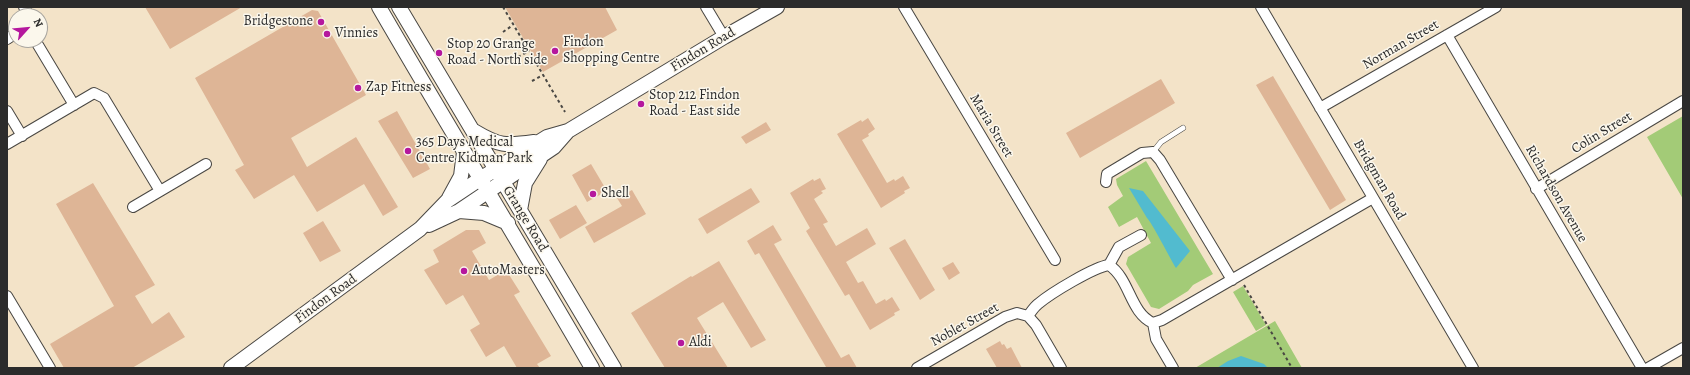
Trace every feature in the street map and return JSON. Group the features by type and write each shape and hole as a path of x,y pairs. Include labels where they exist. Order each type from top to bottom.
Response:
{"main road":[{"name":"Grange Road","path":"379,7 487,191 508,223 592,368"},
{"name":"Grange Road","path":"400,7 614,368"},
{"name":"Findon Road","path":"231,368 420,229 448,201 480,179 499,175 542,148 554,147 568,130 777,7"},
{"path":"471,129 501,145 542,148 525,183 520,210"},
{"path":"448,201 461,176 464,152"},
{"name":"Findon Road","path":"420,229 459,211 487,191 499,175"},
{"path":"459,211 484,213 508,223"}],"street":[{"path":"706,7 724,37"},
{"name":"Maria Street","path":"904,7 1054,260"},
{"name":"Bridgman Road","path":"1261,7 1473,368"},
{"name":"Norman Street","path":"1320,108 1496,7"},
{"name":"Richardson Avenue","path":"1447,35 1642,368"},
{"path":"40,48 74,105"},
{"path":"7,144 94,93 104,98 160,191"},
{"name":"Colin Street","path":"1536,189 1683,100"},
{"path":"7,112 22,136"},
{"path":"1106,182 1107,174 1142,152 1153,152 1160,160 1232,280"},
{"path":"133,207 206,164"},
{"path":"1109,265 1118,272 1142,314 1147,320 1153,323 1162,320 1373,198"},
{"path":"1061,368 1036,325 1028,316 1036,305 1044,299 1096,268 1109,265 1119,248 1141,235"},
{"path":"7,296 50,368"},
{"name":"Noblet Street","path":"917,368 1005,317 1017,313 1028,316"},
{"path":"1153,323 1156,339 1173,368"},
{"path":"1648,368 1683,348"}],"lane":[{"path":"1153,152 1161,142 1183,128"}],"path":[{"path":"503,7 564,112"},
{"path":"503,32 513,25"},
{"path":"518,57 529,51"},
{"path":"532,81 543,75"},
{"path":"1243,282 1292,368"}],"green space":[{"path":"1683,116 1683,199 1647,137"},
{"path":"1146,161 1213,274 1193,285 1188,291 1159,309 1151,307 1126,264 1128,257 1151,243 1137,217 1119,227 1108,207 1123,196 1117,185 1116,179"},
{"path":"1243,286 1266,325 1256,331 1233,292"},
{"path":"1275,321 1302,368 1195,368"}],"water":[{"path":"1129,188 1143,191 1190,251 1176,268 1153,226"},
{"path":"1241,356 1264,364 1268,368 1217,368 1228,361"}],"building":[{"path":"145,7 242,7 170,49"},
{"name":"Findon Shopping Centre","path":"505,7 605,7 617,30 543,72"},
{"path":"312,10 318,11 366,95 291,138 307,167 356,137 398,207 383,216 364,184 317,212 294,175 254,199 235,170 244,165 195,78"},
{"path":"1273,76 1346,200 1330,210 1256,85"},
{"path":"1161,79 1175,103 1080,158 1066,133"},
{"name":"365 Days Medical Centre Kidman Park","path":"397,111 430,169 413,178 378,121"},
{"path":"868,118 875,129 868,134 869,136 862,140 887,183 894,179 895,181 903,176 910,188 904,191 905,193 881,208 837,134 861,120 862,122"},
{"path":"766,122 771,130 746,144 741,137"},
{"path":"591,164 607,191 587,202 572,175"},
{"path":"820,178 826,189 821,191 823,193 814,199 828,222 823,224 836,246 867,228 876,244 846,262 858,283 863,281 876,304 885,299 886,301 892,297 900,310 894,313 895,315 870,330 849,294 845,296 806,231 810,228 790,193 813,179 814,181"},
{"path":"93,183 155,285 135,296 152,324 169,312 185,337 132,368 64,368 50,344 114,306 56,204"},
{"path":"751,188 760,202 707,234 698,219"},
{"path":"632,190 646,214 594,243 585,227 622,206 617,198"},
{"path":"576,205 587,223 560,239 549,220"},
{"path":"323,221 341,251 320,262 303,233"},
{"path":"773,225 782,240 774,244 841,358 849,354 857,368 824,368 826,367 759,253 755,255 747,241"},
{"path":"466,230 479,230 486,243 472,251 489,280 506,270 520,292 514,295 551,356 537,364 540,368 517,368 504,346 486,357 470,330 480,324 463,295 446,305 424,270 439,262 433,250"},
{"path":"905,239 935,290 920,300 889,248"},
{"name":"Aldi","path":"719,261 766,340 751,348 723,302 697,318 728,368 665,368 631,313 691,276 692,277"},
{"path":"953,262 960,273 949,280 942,268"},
{"path":"1000,341 1007,349 1011,347 1022,368 997,368 986,349"}],"place":[{"name":"Bridgestone","path":"321,22"},
{"name":"Vinnies","path":"327,34"},
{"name":"Findon Shopping Centre","path":"555,51"},
{"name":"Stop 20 Grange Road - North side","path":"439,53"},
{"name":"Zap Fitness","path":"358,88"},
{"name":"Stop 212 Findon Road - East side","path":"641,104"},
{"name":"365 Days Medical Centre Kidman Park","path":"408,151"},
{"name":"Shell","path":"593,194"},
{"name":"AutoMasters","path":"464,271"},
{"name":"Aldi","path":"681,343"}]}
